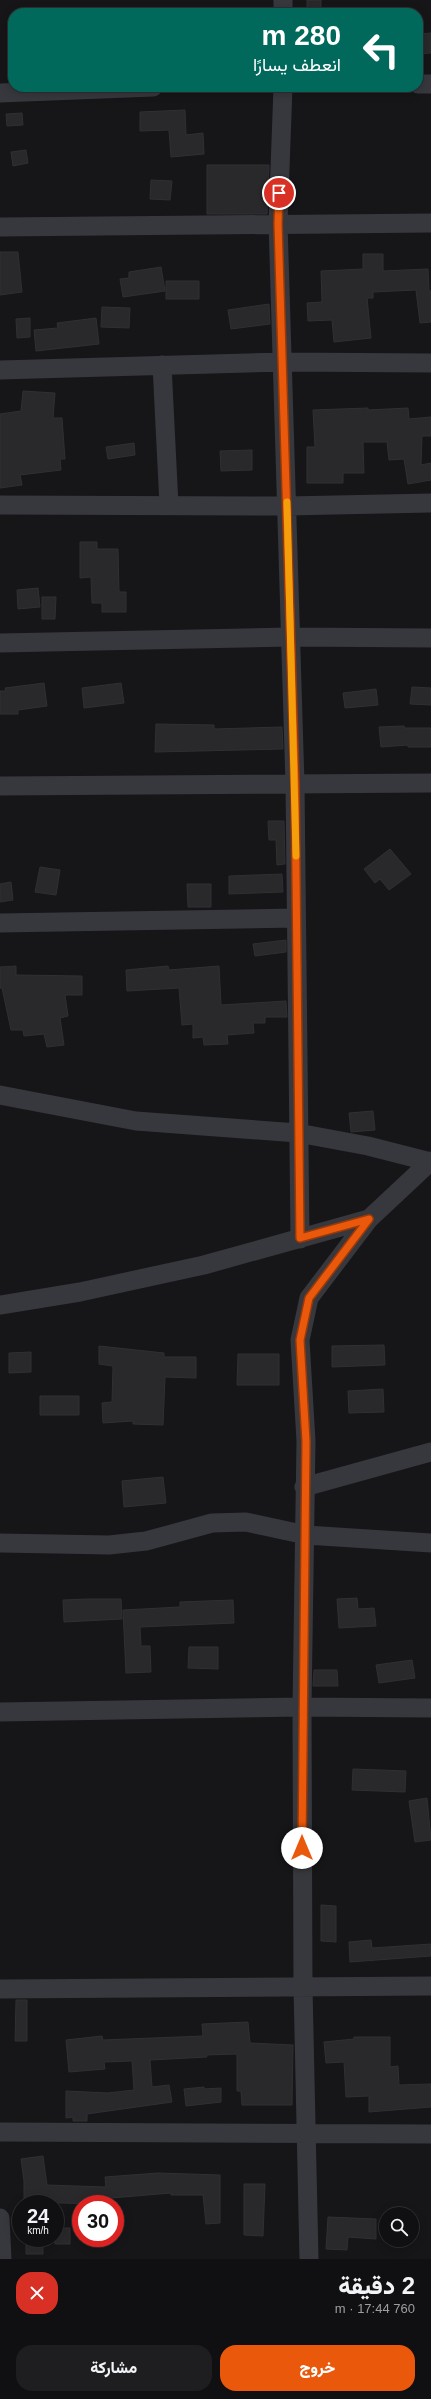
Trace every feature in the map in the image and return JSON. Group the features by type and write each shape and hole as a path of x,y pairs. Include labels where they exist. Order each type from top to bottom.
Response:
{"street":[{"path":"0,93 26,92"},
{"path":"283,92 278,224 295,784 300,1238"},
{"path":"0,227 431,223"},
{"path":"0,370 283,362 431,363"},
{"path":"162,365 169,505"},
{"path":"0,505 287,506 431,503"},
{"path":"0,643 291,638 431,638"},
{"path":"0,786 431,783"},
{"path":"0,923 296,918"},
{"path":"0,1096 136,1121 298,1133 431,1162"},
{"path":"309,2259 308,2132 303,1988 302,1707 306,1535 304,1487 306,1441 300,1340 309,1298 369,1219 431,1162"},
{"path":"0,1305 125,1283 204,1265 369,1219"},
{"path":"304,1487 431,1452"},
{"path":"0,1543 109,1545 146,1541 212,1522 246,1522 306,1535 431,1543"},
{"path":"0,1712 302,1707 431,1708"},
{"path":"0,1990 431,1986"},
{"path":"0,2132 308,2132 431,2134"},
{"path":"0,2218 2,2259"}],"building":[{"path":"307,0 321,0 321,8 307,8"},
{"path":"431,33 431,53 423,54 423,34"},
{"path":"185,110 186,135 203,133 204,154 171,157 169,130 140,131 140,112"},
{"path":"22,113 23,125 7,126 6,114"},
{"path":"26,150 28,163 13,166 11,152"},
{"path":"207,165 269,165 267,214 207,214"},
{"path":"151,180 172,181 170,200 150,199"},
{"path":"0,252 18,252 22,292 0,295"},
{"path":"363,254 383,254 383,271 428,269 429,291 431,291 431,322 420,323 416,290 373,292 373,298 367,298 371,338 334,342 332,320 308,321 307,303 322,302 321,271 363,269"},
{"path":"161,267 165,291 123,297 120,279 129,278 129,272"},
{"path":"166,281 199,281 199,299 166,299"},
{"path":"269,304 270,324 231,329 228,310"},
{"path":"102,307 130,308 129,328 101,327"},
{"path":"30,318 30,337 17,338 16,319"},
{"path":"96,318 99,344 36,351 34,330 58,328 57,323"},
{"path":"23,391 55,393 53,418 62,418 65,459 60,459 61,470 20,475 22,485 0,488 0,414 21,411"},
{"path":"368,408 368,410 408,408 409,419 431,417 431,436 422,436 421,465 431,463 431,480 408,484 404,459 389,460 387,442 363,442 364,473 343,473 343,483 307,483 307,447 315,447 313,410"},
{"path":"134,443 135,455 108,459 106,447"},
{"path":"252,450 252,470 221,471 220,451"},
{"path":"80,542 97,542 97,549 118,549 119,592 126,592 126,612 102,612 102,603 92,603 91,577 80,578"},
{"path":"38,588 40,607 18,609 17,590"},
{"path":"42,597 56,597 55,619 42,619"},
{"path":"44,683 47,706 18,710 18,714 0,714 0,691 6,691 5,688"},
{"path":"121,683 124,703 84,708 82,688"},
{"path":"412,687 431,688 431,705 410,704"},
{"path":"376,689 378,705 345,708 343,693"},
{"path":"156,724 214,725 214,729 282,727 283,749 155,752"},
{"path":"404,726 405,728 431,728 431,747 408,747 408,745 381,747 379,727"},
{"path":"268,821 284,821 285,864 277,865 276,840 269,840"},
{"path":"390,849 411,874 389,890 380,879 375,883 364,869"},
{"path":"40,867 60,870 56,895 35,892"},
{"path":"282,874 283,892 229,894 229,876"},
{"path":"11,882 13,900 0,902 0,884"},
{"path":"187,884 211,884 211,907 188,907"},
{"path":"286,940 286,952 255,956 253,944"},
{"path":"16,966 16,975 82,976 82,995 65,995 68,1016 60,1018 64,1045 47,1047 44,1034 24,1036 23,1030 11,1030 2,988 0,988 0,967"},
{"path":"168,966 169,970 219,966 221,1005 286,1001 287,1017 265,1017 265,1023 253,1023 254,1033 227,1035 228,1044 204,1045 203,1037 193,1038 193,1024 182,1025 179,988 127,991 126,970"},
{"path":"373,1111 375,1130 351,1132 349,1113"},
{"path":"384,1345 385,1365 332,1367 332,1346"},
{"path":"99,1346 164,1353 164,1357 196,1357 196,1378 165,1377 163,1425 133,1424 133,1421 103,1423 102,1403 112,1402 113,1366 99,1364"},
{"path":"31,1352 31,1372 9,1373 9,1353"},
{"path":"238,1354 279,1354 279,1385 237,1385"},
{"path":"383,1389 384,1412 349,1413 348,1391"},
{"path":"40,1396 79,1396 79,1415 40,1415"},
{"path":"163,1477 166,1503 124,1507 122,1481"},
{"path":"357,1598 358,1609 374,1608 376,1626 339,1628 337,1599"},
{"path":"121,1599 122,1619 64,1622 63,1600"},
{"path":"233,1600 234,1623 140,1627 141,1646 150,1646 151,1672 126,1673 123,1610 180,1607 180,1602"},
{"path":"189,1647 218,1647 218,1669 188,1668"},
{"path":"412,1660 415,1678 379,1683 376,1665"},
{"path":"314,1670 337,1670 338,1686 313,1686"},
{"path":"353,1769 406,1771 405,1792 352,1790"},
{"path":"427,1798 431,1840 415,1842 409,1801"},
{"path":"321,1905 336,1906 336,1942 321,1941"},
{"path":"371,1940 372,1948 431,1944 431,1956 350,1962 349,1942"},
{"path":"16,2000 27,2000 27,2041 15,2041"},
{"path":"248,2022 250,2043 293,2045 292,2105 242,2105 241,2091 237,2091 237,2054 206,2055 207,2057 150,2060 152,2087 169,2085 172,2102 87,2114 87,2121 73,2121 73,2117 66,2118 66,2091 108,2093 134,2090 132,2061 104,2062 105,2069 69,2072 66,2040 102,2036 103,2040 203,2036 202,2024"},
{"path":"354,2037 390,2037 390,2067 398,2066 399,2085 431,2084 431,2107 369,2112 369,2096 346,2097 344,2062 326,2063 324,2042 354,2039"},
{"path":"204,2087 204,2089 221,2088 221,2102 186,2106 184,2089"},
{"path":"43,2156 47,2185 106,2187 105,2177 158,2173 220,2175 220,2223 206,2224 203,2195 171,2195 171,2193 124,2197 124,2195 72,2195 72,2203 64,2203 64,2195 24,2195 21,2159"},
{"path":"244,2184 265,2184 263,2236 244,2235"},
{"path":"328,2217 376,2219 376,2239 348,2237 347,2250 326,2249"},
{"path":"64,2228 70,2228 70,2244 64,2244"},
{"path":"26,2247 43,2247 43,2254 26,2254"}],"slow traffic":[{"path":"287,502 296,856"}],"route":[{"path":"279,193 278,224 295,784 300,1238 369,1219 309,1298 300,1340 306,1441 304,1487 306,1535 302,1707 302,1848"}]}
